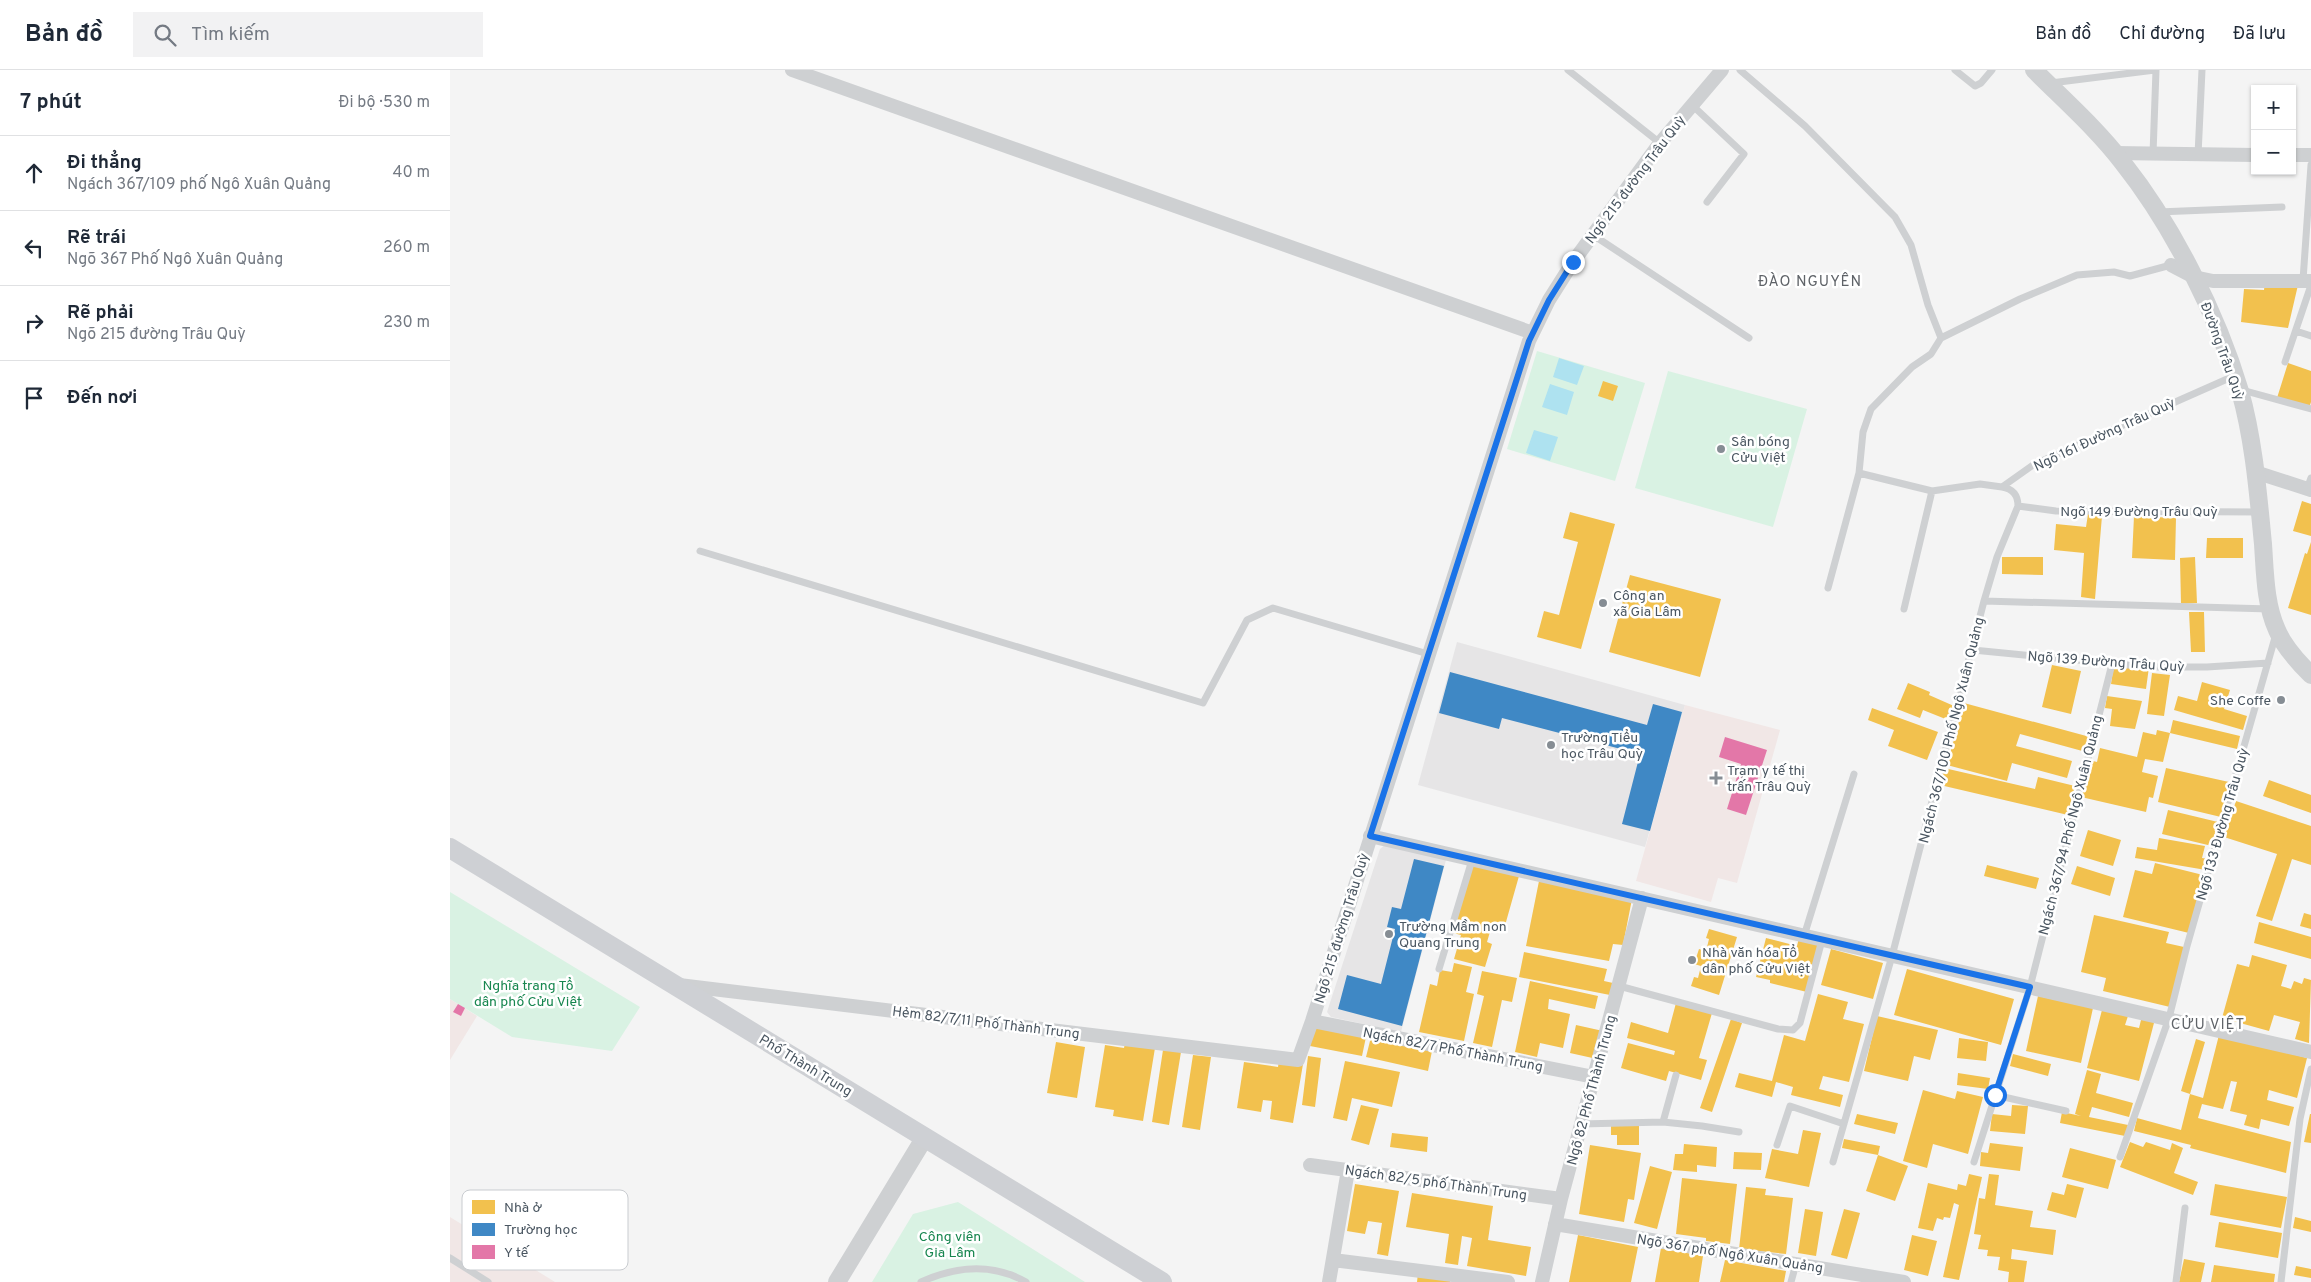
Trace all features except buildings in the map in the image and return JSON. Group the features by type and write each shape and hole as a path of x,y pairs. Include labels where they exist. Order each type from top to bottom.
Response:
{"main road":[{"name":"Phố Thành Trung","path":"450,848 1162,1282"}],"street":[{"path":"792,70 1533,333"},
{"name":"Ngõ 215 đường Trâu Quỳ","path":"1298,1060 1533,333 1549,300 1593,235 1660,143 1722,70"},
{"name":"Đường Trâu Quỳ","path":"2034,70 2115,153 2158,212 2194,277 2236,382 2249,428 2270,609 2277,631 2291,653 2311,675"},
{"path":"2115,153 2251,155"},
{"path":"2296,155 2311,155"},
{"path":"2172,265 2194,277 2213,281 2308,282"},
{"path":"2255,472 2310,486"},
{"path":"1370,836 2170,1018 2311,1052"},
{"name":"Ngõ 82 Phố Thành Trung","path":"1542,1282 1561,1199 1642,898"},
{"name":"Hẻm 82/7/11 Phố Thành Trung","path":"674,985 1298,1060"},
{"name":"Ngách 82/7 Phố Thành Trung","path":"1312,1021 1594,1077"},
{"path":"837,1282 924,1137"},
{"name":"Ngách 82/5 phố Thành Trung","path":"1310,1165 1561,1199"},
{"path":"1329,1282 1348,1170"},
{"name":"Ngõ 367 phố Ngô Xuân Quảng","path":"1555,1224 1904,1282"},
{"path":"1333,1260 1508,1282"}],"lane":[{"path":"1568,70 1660,143"},
{"path":"1740,70 1805,126 1895,217 1910,245 1928,305 1941,338"},
{"path":"1954,70 1975,86 1981,83 1992,70"},
{"path":"2048,84 2156,70 2153,154"},
{"path":"2198,155 2202,70"},
{"path":"1692,105 1744,154 1707,202"},
{"path":"2285,362 2296,331 2308,282 2311,165"},
{"path":"2158,212 2282,207"},
{"path":"1593,235 1749,338"},
{"path":"1828,588 1859,473 1863,432 1871,409 1912,367 1931,354 1941,338 2020,299 2077,275 2114,272 2130,276 2172,265"},
{"path":"2296,331 2311,336"},
{"path":"2236,382 2311,409"},
{"name":"Ngõ 161 Đường Trâu Quỳ","path":"2002,487 2033,465 2236,382"},
{"path":"1859,473 1932,491 1980,484 2008,488 2018,498 2018,506"},
{"path":"1904,609 1932,491"},
{"name":"Ngõ 149 Đường Trâu Quỳ","path":"2018,506 2056,511 2260,512"},
{"name":"Ngách 367/100 Phố Ngô Xuân Quảng","path":"1833,1162 1892,956 1973,650 1984,601 1997,557 2018,506"},
{"path":"700,551 1203,703 1247,620 1273,608 1428,654"},
{"path":"1984,601 2270,609"},
{"name":"Ngõ 133 Đường Trâu Quỳ","path":"2120,1157 2170,1018 2187,946 2277,631"},
{"name":"Ngõ 139 Đường Trâu Quỳ","path":"1973,650 2149,667 2207,667 2268,662"},
{"name":"Ngách 367/94 Phố Ngô Xuân Quảng","path":"1974,1162 2030,987 2112,664"},
{"path":"1804,936 1854,774"},
{"path":"1439,970 1472,860"},
{"path":"1619,986 1778,1029 1793,1030 1797,1027 1804,1009 1822,940"},
{"path":"2281,1282 2300,1119 2311,1069"},
{"path":"1663,1122 1676,1075"},
{"path":"1995,1095 2066,1112"},
{"path":"1778,1145 1790,1106 1844,1124"},
{"path":"1581,1124 1663,1122 1739,1132"},
{"path":"2176,1282 2185,1208"},
{"path":"450,1258 462,1266"},
{"path":"1791,1282 1796,1264"},
{"path":"921,1282 936,1275 965,1267 993,1269 1026,1282"},
{"path":"469,1270 488,1282"}],"shaded area":[{"name":"Trường Tiểu học Trâu Quỳ","path":"1457,642 1685,705 1645,847 1418,785"},
{"name":"Trạm y tế thị trấn Trâu Quỳ","path":"1685,705 1780,730 1737,883 1718,878 1711,902 1636,881"},
{"name":"Trường Mầm non Quang Trung","path":"1386,844 1446,860 1401,1032 1331,1017 1327,1012 1380,849"},
{"path":"450,999 477,1016 450,1060"},
{"path":"450,1217 462,1224 462,1270 536,1270 555,1282 450,1282"}],"green space":[{"path":"1537,351 1645,383 1615,481 1507,449"},
{"name":"Sân bóng Cửu Việt","path":"1668,371 1807,409 1773,527 1635,488"},
{"name":"Nghĩa trang Tổ dân phố Cửu Việt","path":"450,892 640,1007 612,1051 512,1037 450,999"},
{"name":"Công viên Gia Lâm","path":"958,1202 1085,1282 872,1282 913,1214"}],"water":[{"path":"1559,358 1584,366 1577,385 1553,377"},
{"path":"1550,384 1574,392 1567,415 1542,407"},
{"path":"1534,430 1558,437 1550,461 1526,453"}],"place":[{"name":"Sân bóng Cửu Việt","path":"1721,449"},
{"name":"Công an xã Gia Lâm","path":"1603,603"},
{"name":"She Coffe","path":"2281,700"},
{"name":"Trường Tiểu học Trâu Quỳ","path":"1551,745"},
{"name":"Trạm y tế thị trấn Trâu Quỳ","path":"1716,778"},
{"name":"Trường Mầm non Quang Trung","path":"1389,934"},
{"name":"Nhà văn hóa Tổ dân phố Cửu Việt","path":"1692,960"}],"district":[{"name":"ĐÀO NGUYÊN","path":"1810,281"},
{"name":"CỬU VIỆT","path":"2208,1024"}],"route":[{"path":"1573,262 1549,300 1529,341 1370,836 2030,987 1995,1095"}]}
